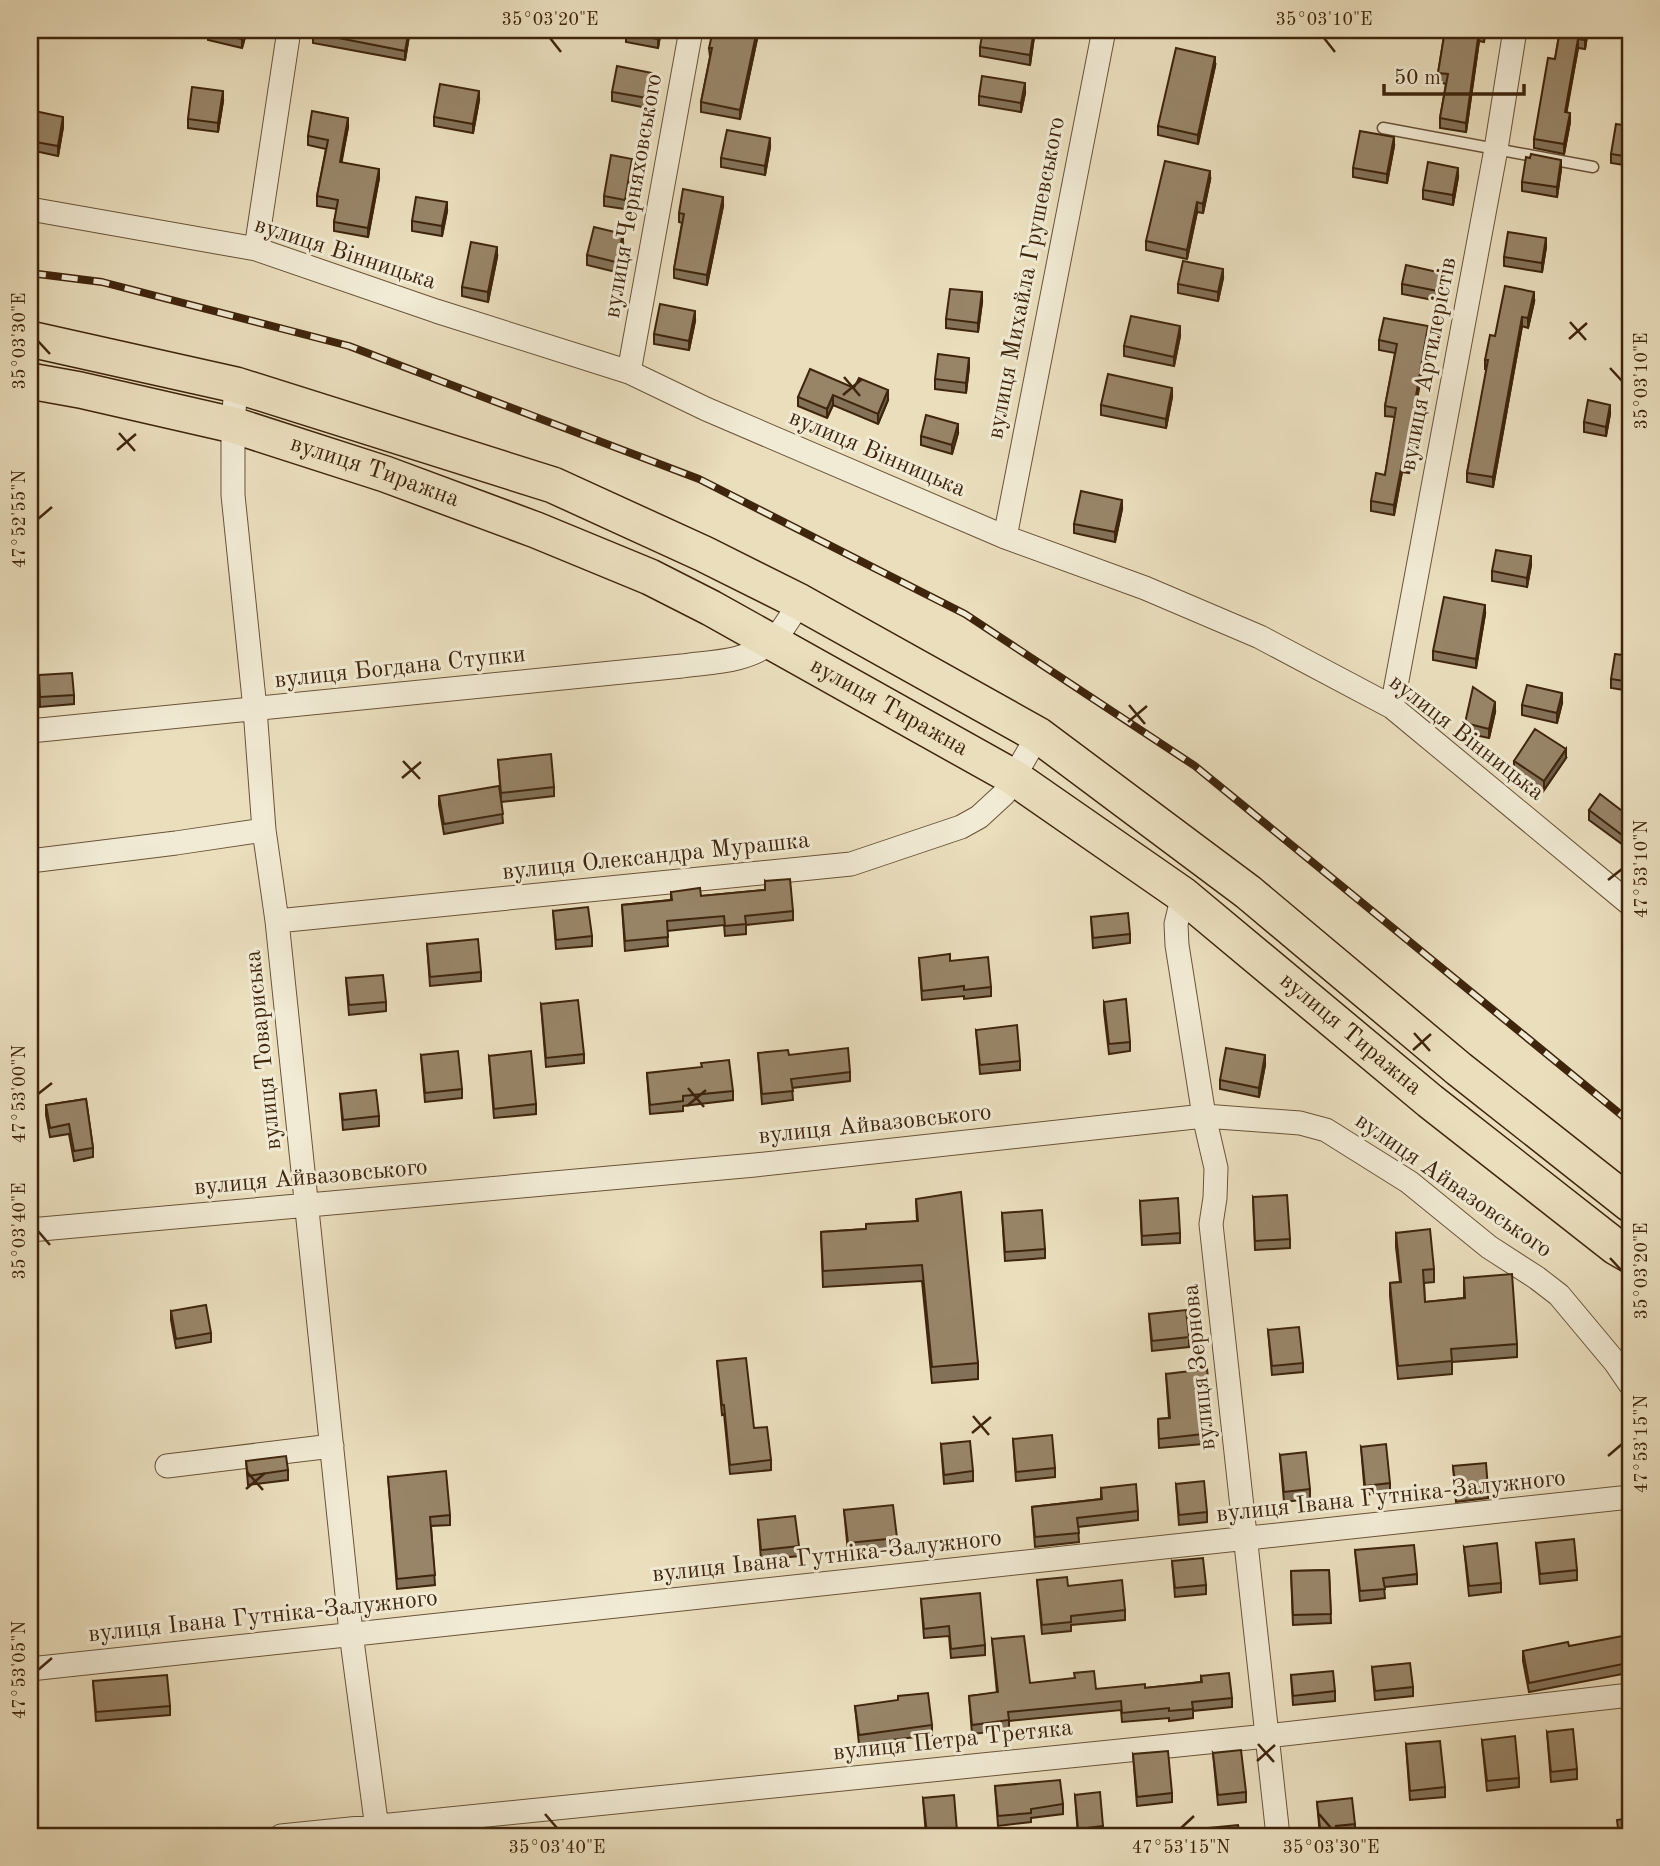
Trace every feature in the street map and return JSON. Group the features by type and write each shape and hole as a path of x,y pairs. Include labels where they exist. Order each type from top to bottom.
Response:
{"main road":[{"name":"вулиця Тиражна","path":"30,339 236,385 553,485 704,554 800,602 1038,735 1248,892 1458,1069 1630,1204"},
{"name":"вулиця Тиражна","path":"30,381 233,425 385,474 536,530 650,577 772,641 1013,778 1182,895 1510,1166 1630,1255"}],"street":[{"path":"256,250 289,30"},
{"name":"вулиця Черняховського","path":"629,372 691,30"},
{"name":"вулиця Михайла Грушевського","path":"1005,537 1104,30"},
{"name":"вулиця Артилерістів","path":"1392,707 1496,149 1515,30"},
{"name":"вулиця Вінницька","path":"30,209 256,250 629,372 706,409 1005,537 1145,588 1260,637 1392,707 1630,904"},
{"name":"вулиця Товариська","path":"236,385 233,495 255,709 264,830 277,921 351,1633 377,1831"},
{"path":"772,641 800,602"},
{"name":"вулиця Богдана Ступки","path":"30,732 682,666 737,658 757,651 772,641"},
{"name":"вулиця Олександра Мурашка","path":"277,921 851,864 961,827 991,807 1004,794 1038,735"},
{"path":"30,861 264,830"},
{"name":"вулиця Зернова","path":"1182,895 1176,924 1177,945 1204,1115 1216,1168 1211,1224 1278,1836"},
{"name":"вулиця Айвазовського","path":"30,1230 755,1165 1204,1115 1300,1123 1326,1130 1409,1182 1489,1247 1559,1295 1630,1384"},
{"path":"167,1466 331,1446"},
{"name":"вулиця Івана Гутніка-Залужного","path":"30,1669 1630,1497"},
{"name":"вулиця Петра Третяка","path":"281,1836 377,1831 1630,1695"}],"lane":[{"path":"1383,128 1593,167"}],"building":[{"path":"208,30 244,30 242,39"},
{"path":"314,30 409,30 405,51 313,33"},
{"path":"627,30 660,30 658,39 626,33"},
{"path":"713,30 757,30 740,110 701,102"},
{"path":"983,30 1034,30 1030,55 980,47"},
{"path":"1445,30 1485,30 1479,31 1466,123 1440,118 1448,74 1438,73"},
{"path":"1560,30 1586,30 1585,40 1578,39 1565,112 1570,113 1564,144 1534,139 1548,58 1555,59"},
{"path":"1176,48 1215,57 1198,135 1158,126"},
{"path":"617,66 652,73 647,98 612,92"},
{"path":"982,76 1025,83 1021,103 979,96"},
{"path":"440,84 479,91 473,124 434,117"},
{"path":"192,87 223,91 218,123 188,119"},
{"path":"30,110 63,117 58,146 30,141"},
{"path":"312,111 348,118 340,162 379,169 368,228 334,222 338,200 317,196 328,140 308,136"},
{"path":"1616,124 1630,126 1630,157 1611,154"},
{"path":"727,130 770,138 765,166 721,158"},
{"path":"1360,131 1394,137 1387,174 1353,168"},
{"path":"1531,154 1561,160 1557,187 1522,182 1526,157 1530,158"},
{"path":"611,155 632,159 625,200 604,196"},
{"path":"1165,161 1210,171 1203,204 1197,202 1187,250 1146,241"},
{"path":"1428,162 1458,168 1453,195 1423,190"},
{"path":"683,189 723,197 707,275 674,269 684,214 679,213"},
{"path":"416,197 447,202 442,226 412,221"},
{"path":"594,227 623,234 616,262 587,255"},
{"path":"1508,232 1546,238 1542,263 1504,257"},
{"path":"471,242 497,247 488,292 462,287"},
{"path":"1183,261 1223,269 1218,292 1178,284"},
{"path":"1406,265 1442,273 1438,291 1402,284"},
{"path":"1505,286 1534,292 1528,318 1522,317 1493,477 1467,473 1488,360 1485,360 1490,335 1495,336"},
{"path":"950,289 982,292 978,323 946,319"},
{"path":"660,304 695,311 689,341 654,334"},
{"path":"1131,316 1180,326 1174,357 1124,346"},
{"path":"1384,318 1428,326 1411,425 1415,426 1409,464 1402,463 1394,505 1371,501 1376,473 1385,475 1396,408 1385,406 1397,344 1379,340"},
{"path":"938,354 969,358 966,383 935,379"},
{"path":"810,369 854,388 859,378 888,390 878,414 833,395 827,409 798,397"},
{"path":"1108,374 1172,388 1166,419 1101,405"},
{"path":"1588,400 1610,405 1606,427 1584,422"},
{"path":"926,415 958,424 952,445 921,436"},
{"path":"1081,491 1122,500 1115,532 1074,524"},
{"path":"1496,550 1531,556 1527,578 1492,571"},
{"path":"1444,597 1485,605 1476,659 1433,651"},
{"path":"1615,654 1630,656 1630,682 1611,679"},
{"path":"72,673 74,695 40,697 39,675"},
{"path":"1527,685 1562,693 1557,713 1522,705"},
{"path":"1473,687 1495,702 1489,729 1465,723"},
{"path":"1535,729 1566,749 1544,781 1514,761"},
{"path":"551,754 554,787 501,793 498,760"},
{"path":"499,786 503,814 444,824 439,796"},
{"path":"1600,794 1630,817 1630,841 1589,810"},
{"path":"790,879 793,911 745,916 746,924 725,926 724,916 667,921 668,937 625,941 622,905 672,900 671,892 700,888 701,896 765,890 765,881"},
{"path":"588,907 592,936 556,940 553,911"},
{"path":"1128,913 1130,934 1093,938 1091,917"},
{"path":"478,939 481,972 430,977 427,944"},
{"path":"950,954 950,961 988,957 991,987 964,990 964,986 922,991 919,958"},
{"path":"383,975 386,1002 349,1005 346,978"},
{"path":"1126,999 1130,1042 1109,1044 1104,1002"},
{"path":"578,1000 584,1054 546,1058 541,1004"},
{"path":"1017,1025 1020,1061 980,1065 976,1030"},
{"path":"848,1048 850,1072 791,1079 793,1091 762,1094 758,1053 788,1050 789,1055"},
{"path":"1226,1048 1265,1055 1259,1088 1220,1080"},
{"path":"458,1051 462,1089 425,1093 421,1055"},
{"path":"531,1051 536,1104 494,1109 489,1056"},
{"path":"729,1060 733,1091 683,1096 683,1101 650,1105 647,1073 702,1067 701,1063"},
{"path":"376,1090 379,1116 343,1120 340,1094"},
{"path":"86,1099 93,1148 74,1151 69,1124 50,1128 46,1105"},
{"path":"961,1192 978,1363 932,1367 922,1265 823,1271 821,1232 866,1229 866,1224 918,1221 916,1199"},
{"path":"1287,1195 1290,1239 1255,1241 1253,1197"},
{"path":"1178,1198 1180,1233 1142,1236 1140,1201"},
{"path":"1042,1210 1045,1249 1005,1252 1002,1213"},
{"path":"1430,1229 1434,1269 1423,1270 1425,1302 1465,1298 1464,1278 1512,1274 1517,1344 1451,1349 1452,1361 1398,1366 1390,1283 1401,1282 1396,1233"},
{"path":"206,1305 211,1333 176,1339 171,1311"},
{"path":"1186,1310 1189,1337 1152,1341 1149,1314"},
{"path":"1299,1327 1303,1363 1272,1366 1268,1330"},
{"path":"746,1358 754,1428 767,1427 771,1460 730,1465 717,1361"},
{"path":"1207,1369 1210,1395 1199,1396 1203,1434 1159,1439 1158,1419 1170,1418 1166,1374"},
{"path":"1052,1435 1055,1468 1016,1472 1013,1439"},
{"path":"970,1441 973,1471 944,1475 941,1444"},
{"path":"1386,1444 1390,1483 1365,1486 1361,1447"},
{"path":"1306,1452 1310,1489 1284,1492 1280,1455"},
{"path":"286,1456 288,1470 248,1476 246,1461"},
{"path":"1486,1463 1488,1489 1456,1492 1453,1466"},
{"path":"446,1471 450,1515 430,1517 435,1575 397,1579 388,1477"},
{"path":"1204,1481 1207,1512 1179,1515 1176,1484"},
{"path":"1136,1484 1138,1511 1077,1518 1079,1533 1035,1537 1032,1507 1102,1499 1101,1488"},
{"path":"893,1505 897,1538 848,1543 844,1510"},
{"path":"795,1516 799,1546 761,1550 758,1520"},
{"path":"1574,1539 1577,1570 1540,1574 1536,1543"},
{"path":"1497,1543 1501,1583 1469,1586 1464,1547"},
{"path":"1414,1545 1417,1574 1383,1578 1385,1589 1360,1591 1355,1550"},
{"path":"1203,1558 1206,1585 1175,1588 1172,1561"},
{"path":"1329,1570 1331,1614 1293,1615 1291,1571"},
{"path":"1067,1577 1068,1586 1122,1580 1125,1610 1071,1616 1071,1622 1042,1625 1037,1580"},
{"path":"980,1593 985,1645 951,1649 949,1626 924,1629 921,1599"},
{"path":"1024,1636 1030,1683 1075,1678 1074,1673 1094,1671 1096,1689 1145,1684 1145,1688 1202,1682 1201,1676 1229,1673 1232,1698 1192,1702 1193,1709 1169,1711 1169,1708 1122,1713 1121,1701 1008,1712 1009,1720 972,1725 969,1696 998,1692 992,1639"},
{"path":"1623,1636 1628,1663 1529,1683 1523,1651 1568,1642 1569,1646"},
{"path":"1410,1663 1413,1687 1375,1691 1372,1667"},
{"path":"1333,1671 1335,1691 1293,1696 1291,1675"},
{"path":"167,1675 170,1706 96,1712 93,1681"},
{"path":"30,1676 34,1676 38,1710 30,1711"},
{"path":"928,1693 932,1725 859,1735 855,1706 898,1700 898,1696"},
{"path":"1624,1725 1630,1725 1630,1762 1628,1762"},
{"path":"1573,1729 1577,1769 1551,1772 1547,1732"},
{"path":"1515,1736 1519,1778 1487,1781 1482,1740"},
{"path":"1440,1741 1445,1787 1410,1791 1406,1744"},
{"path":"1241,1750 1246,1792 1218,1795 1213,1753"},
{"path":"1168,1751 1172,1793 1137,1797 1133,1754"},
{"path":"1060,1780 1063,1804 1031,1809 1031,1813 998,1816 995,1786"},
{"path":"1100,1792 1103,1826 1078,1829 1075,1795"},
{"path":"954,1795 957,1831 927,1834 923,1798"},
{"path":"1352,1798 1355,1824 1336,1826 1338,1836 1321,1836 1317,1802"},
{"path":"1630,1818 1630,1836 1561,1836 1618,1828 1617,1820"},
{"path":"1238,1825 1240,1836 1200,1836 1199,1829"}],"railway":[{"path":"30,273 102,282 349,346 699,479 965,614 1195,766 1630,1122"}]}
